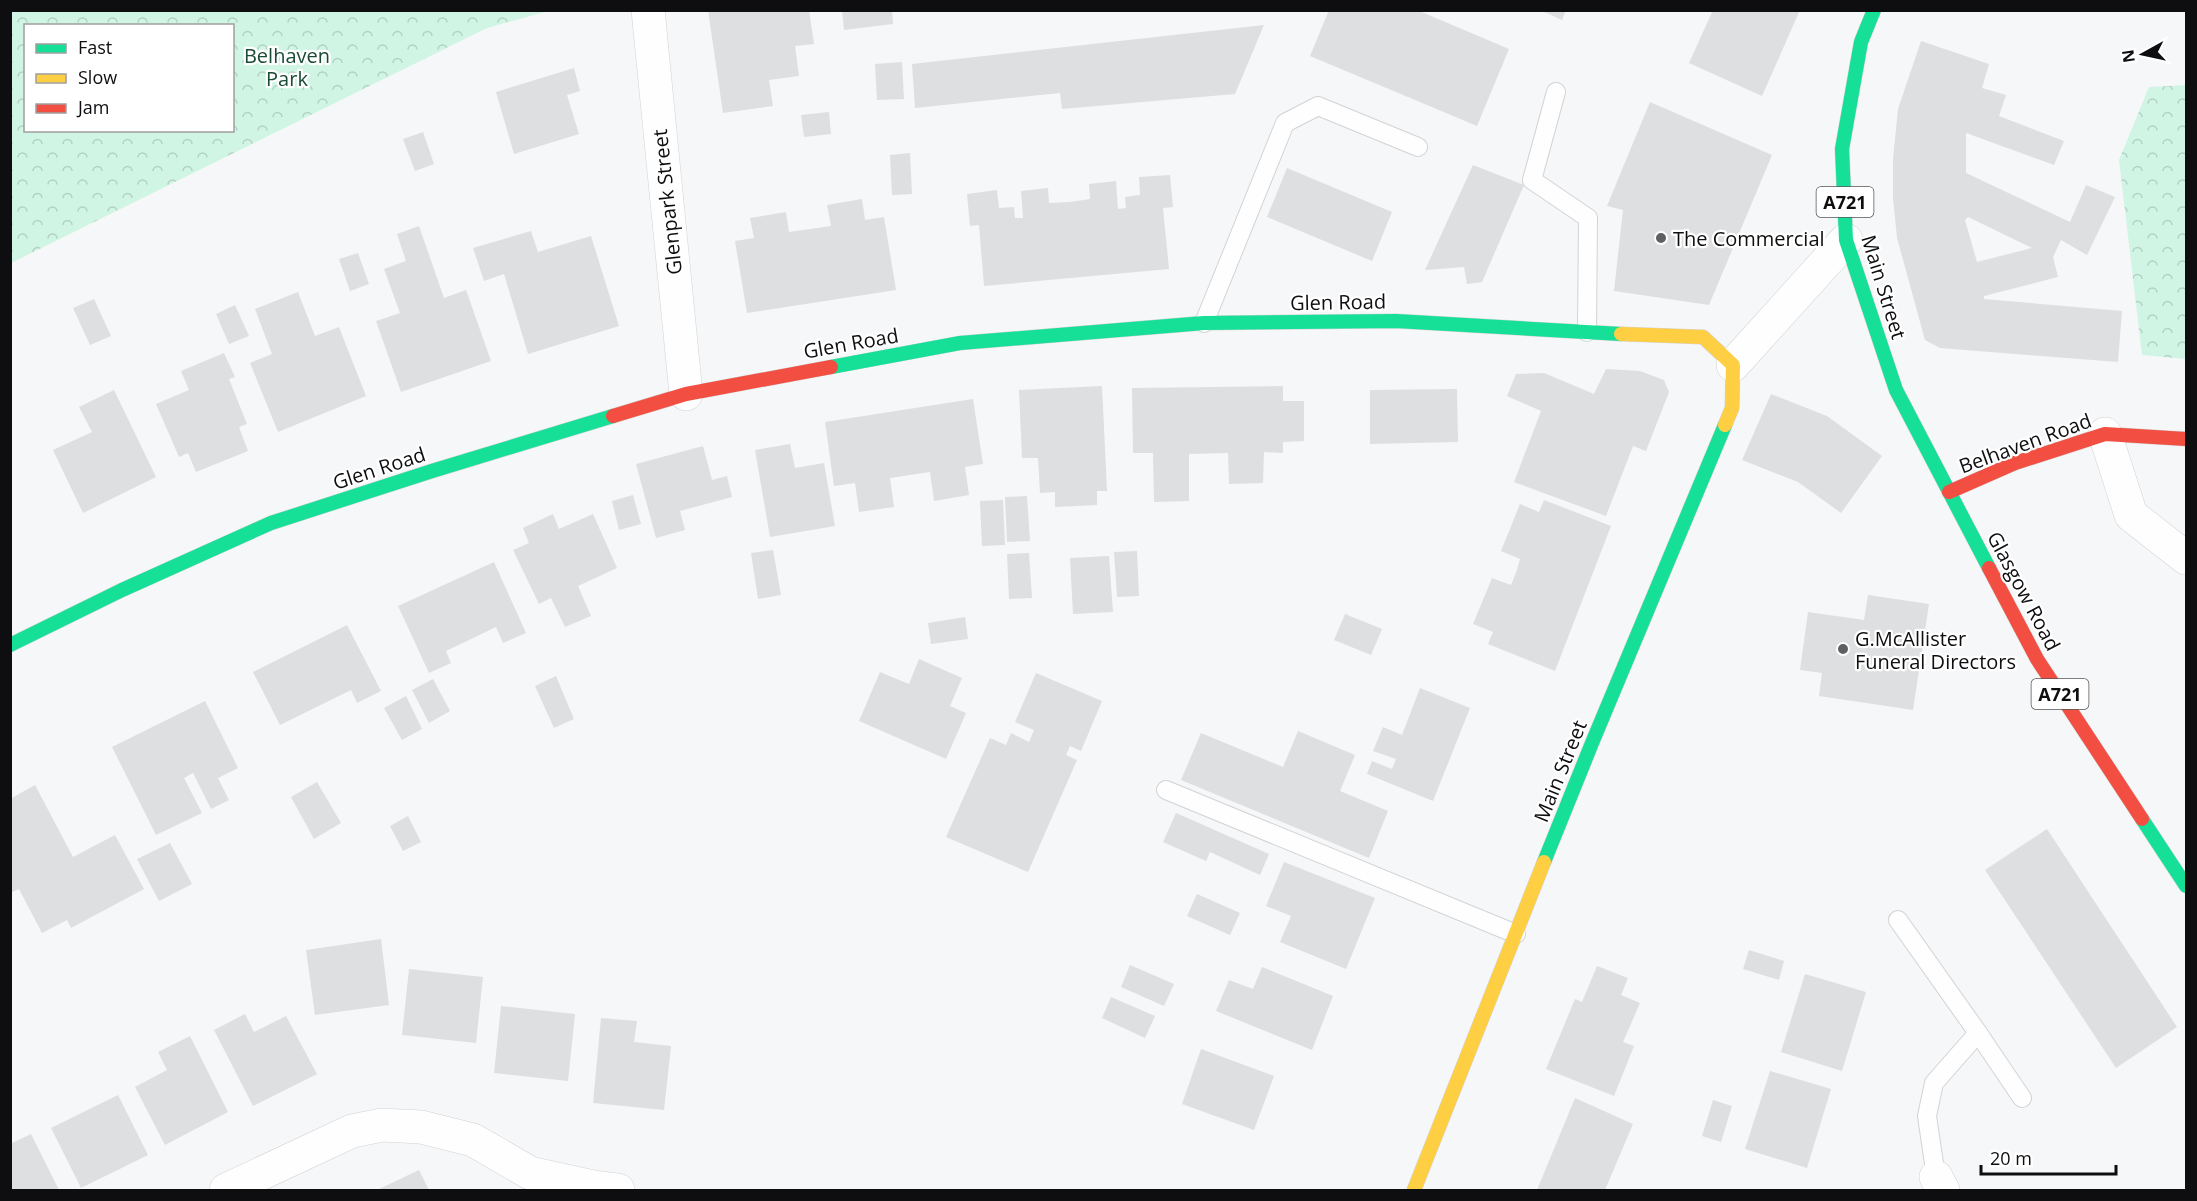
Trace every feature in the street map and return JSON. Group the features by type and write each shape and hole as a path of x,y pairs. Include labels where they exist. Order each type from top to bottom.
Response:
{"street":[{"name":"Glenpark Street","path":"648,10 686,394"},
{"name":"Main Street","path":"1874,10 1861,42 1842,149 1846,240 1896,390 1950,492"},
{"path":"1733,366 1846,240"},
{"name":"Glen Road","path":"10,645 122,590 271,524 432,471 686,394 960,343 1204,323 1396,321 1703,337 1733,366"},
{"name":"Main Street","path":"1414,1191 1592,743 1732,408 1733,366"},
{"path":"2105,434 2131,515 2187,558"},
{"name":"Belhaven Road","path":"1950,492 2015,463 2105,434 2187,439"},
{"name":"Glasgow Road","path":"1950,492 2037,659 2187,886"},
{"path":"226,1191 310,1149 352,1131 382,1125 421,1127 472,1140 527,1182 618,1191"}],"lane":[{"path":"1556,92 1532,180 1588,218 1587,332"},
{"path":"1204,323 1285,123 1318,106 1418,147"},
{"path":"1166,790 1516,934"},
{"path":"1898,920 2022,1098"},
{"path":"1940,1184 1927,1116 1934,1083 1978,1033"}],"green space":[{"name":"Belhaven Park","path":"11,10 548,10 487,28 11,263"},
{"path":"2186,85 2186,359 2142,355 2119,160 2149,87"}],"building":[{"path":"708,10 809,10 814,44 795,46 799,76 769,80 773,106 723,113"},
{"path":"842,10 892,10 893,24 844,30"},
{"path":"1329,10 1417,10 1509,49 1477,126 1310,56"},
{"path":"1540,10 1566,10 1562,20"},
{"path":"1713,10 1800,10 1762,96 1689,63"},
{"path":"1264,25 1235,94 1062,109 1060,93 915,108 912,64"},
{"path":"1921,41 1989,64 1982,88 2006,95 1999,116 2064,141 2054,165 1966,133 1966,173 2070,222 2086,185 2115,197 2087,255 2061,240 2053,257 2058,277 1984,296 1984,299 2122,311 2118,362 1940,348 1925,340 1897,238 1893,198 1893,159 1898,109","holes":["1968,217 2032,248 1977,262 1965,220"]},
{"path":"902,62 904,99 877,100 875,64"},
{"path":"574,68 580,91 567,95 579,134 514,154 496,92"},
{"path":"1650,102 1772,155 1709,305 1614,291 1623,210 1607,206"},
{"path":"829,112 831,134 804,137 801,115"},
{"path":"423,132 434,164 415,171 403,139"},
{"path":"910,153 912,194 892,195 890,155"},
{"path":"1473,165 1524,185 1482,282 1467,284 1464,267 1425,270"},
{"path":"1287,168 1392,212 1372,261 1267,217"},
{"path":"1170,175 1173,207 1163,208 1169,269 984,286 979,225 970,226 967,194 997,190 999,208 1014,207 1015,218 1023,218 1021,191 1048,188 1049,203 1070,202 1090,199 1089,184 1116,181 1118,209 1126,208 1125,197 1140,195 1139,177"},
{"path":"862,199 865,220 884,217 896,290 747,313 735,241 754,238 750,218 786,212 789,232 831,226 827,205"},
{"path":"419,226 444,298 466,290 491,361 401,392 376,321 400,313 384,269 406,261 397,234"},
{"path":"531,231 538,252 591,236 619,326 528,354 504,274 484,281 473,248"},
{"path":"358,253 369,284 350,291 339,259"},
{"path":"298,292 315,336 339,327 366,396 278,432 250,363 272,354 255,309"},
{"path":"94,299 111,336 90,345 73,308"},
{"path":"235,305 249,336 229,344 216,314"},
{"path":"224,353 235,377 229,379 247,424 239,427 248,451 196,472 188,453 179,457 156,404 189,390 181,371"},
{"path":"1606,369 1640,371 1664,380 1669,392 1646,451 1633,446 1606,516 1514,482 1541,411 1507,396 1516,374 1544,373 1594,394"},
{"path":"1102,386 1107,491 1097,491 1097,505 1055,507 1055,492 1040,493 1038,458 1022,458 1019,390"},
{"path":"1283,386 1283,401 1304,401 1304,441 1283,442 1283,453 1264,452 1263,483 1229,484 1228,453 1189,454 1189,501 1154,502 1153,453 1133,453 1132,388"},
{"path":"1457,389 1458,442 1370,444 1370,390"},
{"path":"114,390 156,477 83,513 53,450 92,432 79,407"},
{"path":"1771,394 1827,416 1882,456 1841,513 1798,482 1742,460"},
{"path":"973,399 983,464 965,467 969,495 934,501 930,472 890,478 894,507 859,512 855,483 834,486 825,422"},
{"path":"790,444 795,468 824,463 835,526 770,537 755,450"},
{"path":"703,446 712,480 727,476 732,497 680,511 685,530 656,538 636,464"},
{"path":"633,495 641,524 619,530 612,501"},
{"path":"1027,496 1030,541 1007,542 1005,497"},
{"path":"1003,500 1005,545 982,546 980,501"},
{"path":"1544,500 1611,526 1555,671 1488,644 1493,632 1473,624 1492,578 1511,585 1516,573 1520,559 1501,551 1520,504 1539,512"},
{"path":"553,514 559,529 593,514 617,568 578,586 591,616 565,627 551,598 539,604 513,550 529,543 523,528"},
{"path":"773,550 781,595 758,599 751,553"},
{"path":"1137,551 1139,596 1117,597 1114,552"},
{"path":"1029,553 1032,598 1009,599 1007,554"},
{"path":"1109,556 1113,612 1073,614 1070,558"},
{"path":"494,562 526,633 503,643 496,627 446,651 451,663 429,673 398,606"},
{"path":"1868,595 1929,604 1913,710 1819,696 1822,673 1800,670 1808,612 1864,620"},
{"path":"1345,614 1382,629 1371,655 1334,640"},
{"path":"965,617 968,639 931,644 928,623"},
{"path":"347,625 381,691 357,703 351,690 280,725 253,672"},
{"path":"919,659 962,678 950,706 966,713 946,759 859,721 880,672 909,684"},
{"path":"1036,673 1102,701 1081,751 1070,746 1066,755 1077,760 1028,872 946,837 990,738 1006,745 1011,733 1029,742 1034,730 1015,722"},
{"path":"556,676 574,719 554,728 535,686"},
{"path":"433,679 450,711 429,723 412,690"},
{"path":"1420,688 1470,708 1433,801 1367,774 1372,761 1392,769 1396,759 1373,751 1383,727 1402,735"},
{"path":"406,696 422,729 402,740 384,708"},
{"path":"205,701 238,768 218,778 229,800 211,809 193,773 184,778 202,813 156,835 112,747"},
{"path":"1298,731 1355,755 1340,791 1388,811 1369,858 1181,780 1201,733 1283,767"},
{"path":"317,782 341,823 314,839 291,797"},
{"path":"35,785 73,857 115,835 144,889 71,928 67,920 42,933 19,889 10,893 10,799"},
{"path":"1176,813 1269,854 1260,875 1210,852 1206,861 1163,842"},
{"path":"408,816 421,842 403,851 390,826"},
{"path":"2047,829 2177,1027 2116,1068 1985,870"},
{"path":"170,843 192,884 159,901 137,859"},
{"path":"1284,862 1375,898 1346,969 1280,942 1291,916 1266,906"},
{"path":"1197,894 1240,913 1230,935 1187,916"},
{"path":"381,939 389,1005 315,1015 306,950"},
{"path":"1749,950 1784,961 1779,980 1743,969"},
{"path":"1130,965 1174,984 1164,1006 1121,987"},
{"path":"1597,966 1628,978 1621,995 1640,1003 1623,1042 1634,1046 1614,1096 1546,1069 1575,999 1582,1002"},
{"path":"1262,967 1333,996 1312,1050 1216,1011 1229,980 1253,989"},
{"path":"409,969 483,977 476,1043 402,1035"},
{"path":"1805,974 1866,992 1842,1071 1781,1052"},
{"path":"1111,997 1155,1016 1145,1038 1102,1018"},
{"path":"501,1006 575,1014 568,1081 494,1073"},
{"path":"245,1014 254,1032 286,1016 317,1074 253,1106 214,1030"},
{"path":"601,1018 637,1021 634,1042 671,1046 664,1110 593,1103"},
{"path":"190,1036 228,1112 165,1145 135,1087 167,1070 158,1052"},
{"path":"1201,1049 1274,1076 1254,1130 1182,1104"},
{"path":"1770,1071 1831,1089 1807,1168 1745,1149"},
{"path":"118,1095 148,1155 81,1188 51,1128"},
{"path":"1575,1098 1633,1124 1605,1190 1537,1190"},
{"path":"1713,1100 1732,1106 1721,1142 1702,1136"},
{"path":"31,1134 59,1190 10,1190 10,1144"},
{"path":"419,1170 429,1190 377,1190"}],"traffic: fast":[{"path":"1874,10 1861,42 1842,149 1846,240 1896,390 1989,568"},
{"path":"831,367 960,343 1204,323 1396,321 1621,334"},
{"path":"10,645 122,590 271,523 613,416"},
{"path":"1544,862 1725,425"},
{"path":"2142,819 2186,886"}],"traffic: slow":[{"path":"1621,334 1703,337 1733,365 1732,408 1725,425"},
{"path":"1414,1190 1544,862"}],"traffic: jam":[{"path":"613,416 686,394 831,367"},
{"path":"1949,492 2015,463 2105,434 2186,439"},
{"path":"1989,568 2037,659 2142,819"}],"place":[{"name":"The Commercial","path":"1661,238"},
{"name":"G.McAllister Funeral Directors","path":"1843,649"}]}
